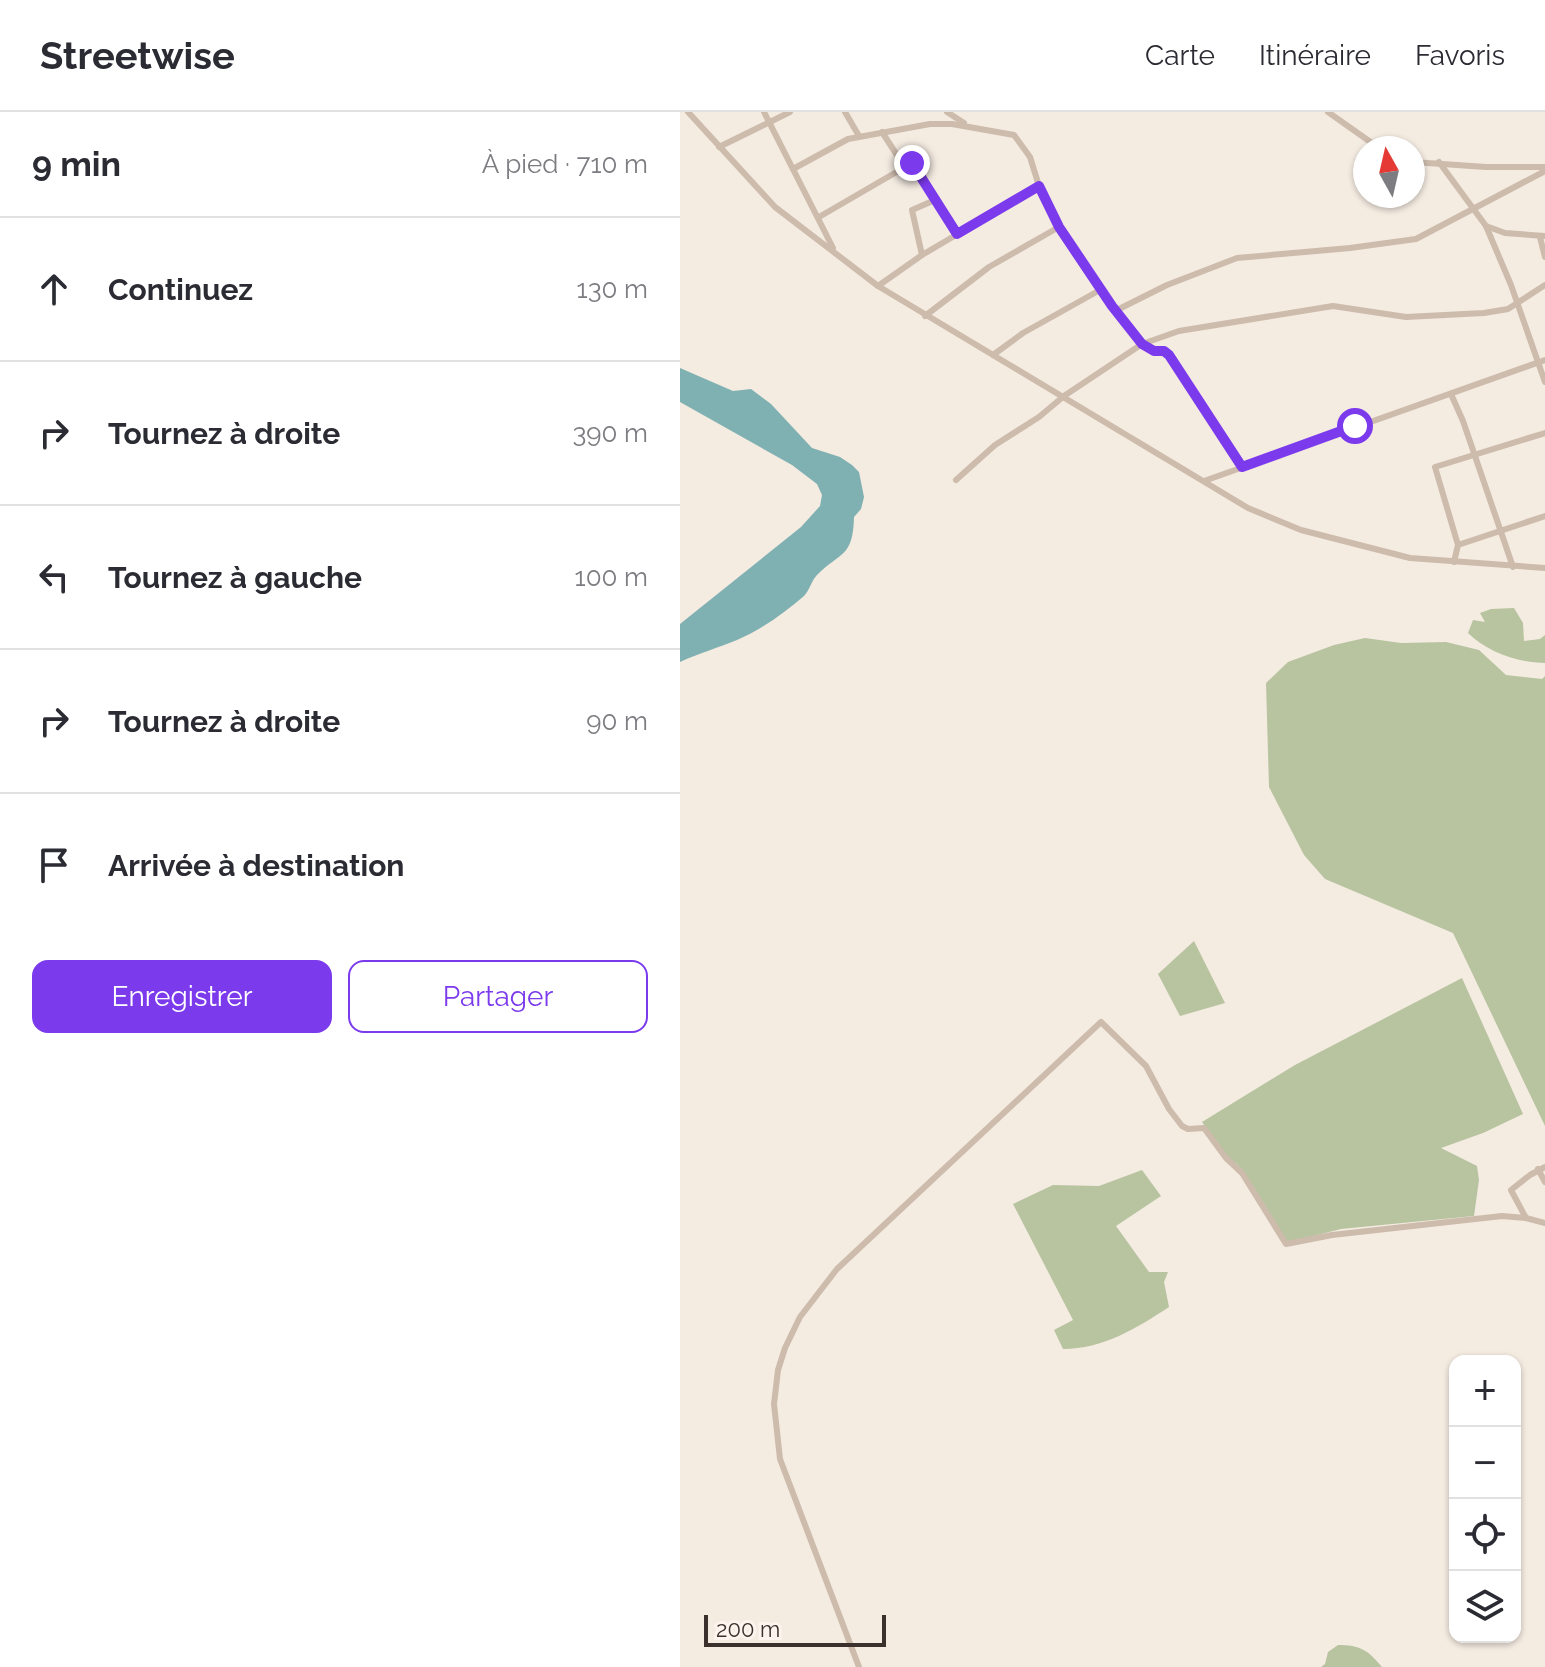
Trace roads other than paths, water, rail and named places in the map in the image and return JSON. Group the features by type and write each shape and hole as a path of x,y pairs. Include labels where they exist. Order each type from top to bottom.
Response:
{"street":[{"path":"688,112 775,207 878,286 1248,508 1301,530 1410,558 1545,568"},
{"path":"764,112 833,250"},
{"path":"719,147 790,112"},
{"path":"845,112 859,136"},
{"path":"947,112 971,126"},
{"path":"1328,112 1362,136"},
{"path":"793,169 839,142 882,132 933,124 971,126 1012,134 1030,157 1039,186 1059,227 1100,290 1142,344 1169,355 1242,467"},
{"path":"882,132 904,166"},
{"path":"1425,162 1545,169"},
{"path":"1439,162 1486,226 1542,361 1545,382"},
{"path":"819,217 904,166 915,164 957,234"},
{"path":"1115,311 1228,260 1416,239 1545,169"},
{"path":"878,286 922,255 1039,186"},
{"path":"922,255 912,211 935,200"},
{"path":"1486,226 1505,233 1542,237 1545,257"},
{"path":"925,316 989,267 1059,227"},
{"path":"956,480 995,445 1142,344 1194,327 1333,306 1406,317 1484,313 1508,309 1545,285"},
{"path":"993,355 1023,333 1100,290"},
{"path":"1204,481 1542,361"},
{"path":"1451,394 1513,567"},
{"path":"1454,562 1458,545 1435,467 1545,433"},
{"path":"1458,545 1545,516"},
{"path":"859,1667 778,1449 774,1395 783,1351 800,1317 837,1269 1101,1022 1146,1066 1169,1109 1182,1126 1204,1128 1226,1158 1238,1167 1286,1244 1484,1217 1526,1218 1545,1223"},
{"path":"1526,1218 1511,1190 1542,1168 1545,1182"}],"water":[{"path":"680,368 733,391 751,389 771,404 812,448 840,457 852,465 859,472 864,497 861,509 854,517 848,547 817,575 804,596 755,631 680,662 680,624 801,527 820,506 822,495 817,484 792,465 680,402"}]}
